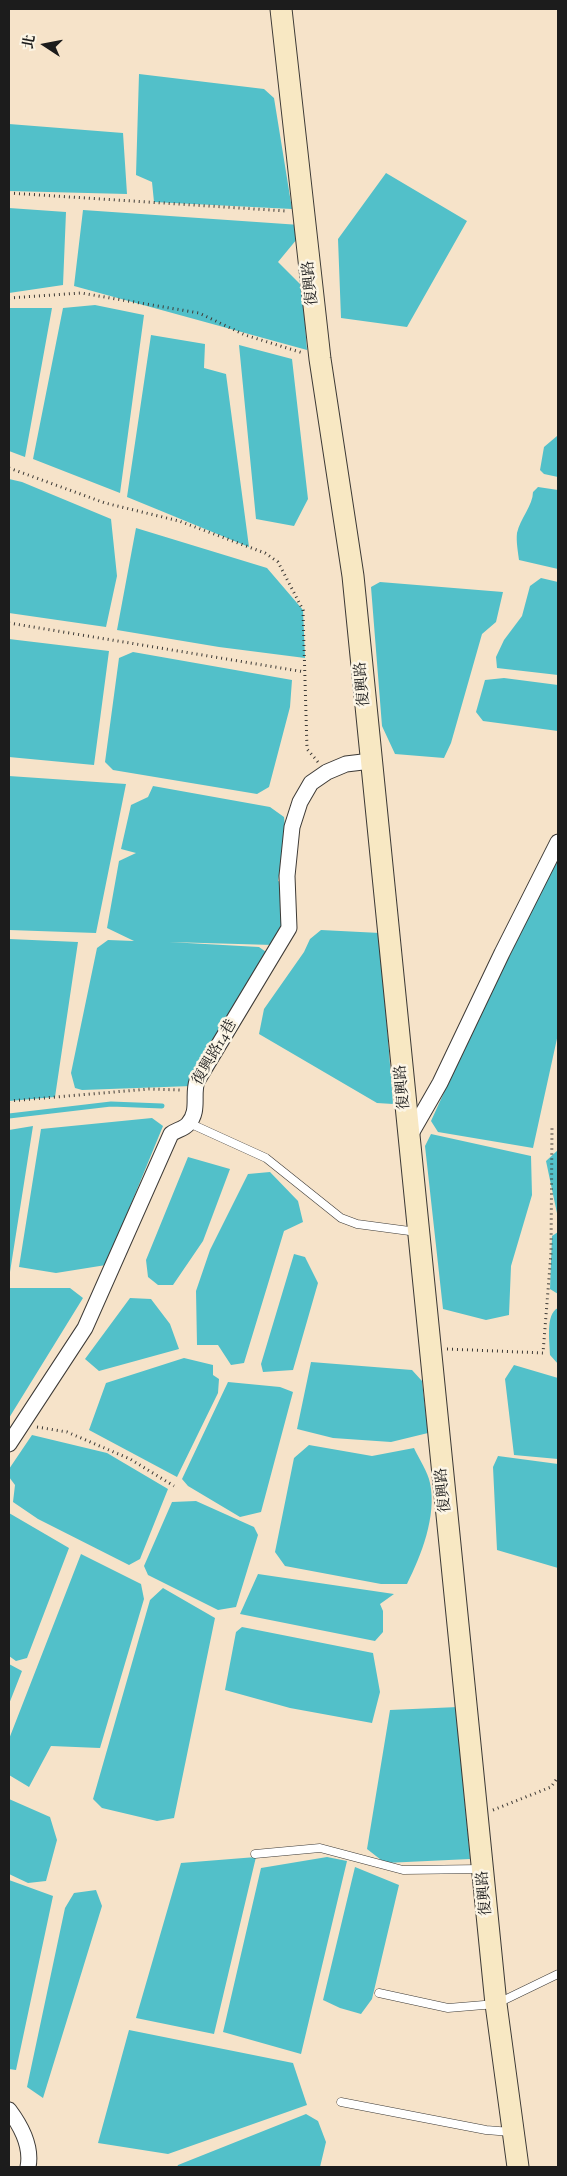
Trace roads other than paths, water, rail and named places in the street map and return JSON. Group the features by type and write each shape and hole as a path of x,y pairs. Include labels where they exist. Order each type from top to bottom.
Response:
{"street":[{"name":"復興路","path":"281,9 320,359 353,576 417,1232 432,1348 479,1816 496,2004 518,2167"},
{"name":"復興路14巷","path":"189,1123 196,1102 194,1090 197,1081 289,928 286,876 292,827 300,802 311,783 326,772 346,764 371,761"},
{"path":"409,1138 440,1083 558,842"},
{"path":"9,1444 85,1328 171,1134 189,1123"},
{"path":"9,2110 17,2121 26,2142 30,2159 28,2167"}],"lane":[{"path":"189,1123 266,1158 341,1218 357,1224 417,1232"},
{"path":"255,1854 320,1848 403,1870 484,1869"},
{"path":"379,1993 448,2008 496,2004 558,1974"},
{"path":"341,2102 486,2130 513,2133"}],"water":[{"path":"139,74 264,89 274,98 292,209 154,202 152,182 136,175"},
{"path":"9,124 123,133 127,194 9,191"},
{"path":"386,173 467,221 407,327 341,318 338,239"},
{"path":"9,208 66,212 63,285 9,293"},
{"path":"83,210 300,225 297,239 278,262 302,286 307,350 74,286"},
{"path":"95,305 144,315 120,493 33,459 63,308"},
{"path":"9,308 52,308 25,457 9,451"},
{"path":"151,335 205,344 204,368 226,374 249,547 127,497"},
{"path":"239,345 292,359 308,499 294,526 256,519"},
{"path":"557,436 558,477 544,474 540,470 544,447"},
{"path":"9,479 22,482 111,519 117,576 106,627 9,613"},
{"path":"538,487 558,490 558,569 519,560 517,533 531,502 533,492"},
{"path":"136,528 267,568 303,610 305,658 219,647 117,630"},
{"path":"541,578 558,582 558,675 497,668 496,657 504,640 522,616 530,586"},
{"path":"380,582 503,592 496,622 482,634 451,743 444,758 395,754 382,726 371,587"},
{"path":"9,639 109,651 94,765 9,757"},
{"path":"133,652 292,680 290,707 269,787 257,794 113,770 105,762 119,658"},
{"path":"504,678 558,685 558,731 483,721 476,712 485,680"},
{"path":"9,776 126,784 96,933 9,930"},
{"path":"153,786 270,807 284,817 286,836 278,881 281,882 283,925 273,945 169,942 259,947 269,954 192,1086 82,1090 75,1088 71,1073 97,948 108,940 134,941 107,928 119,861 136,853 121,849 131,805 148,797"},
{"path":"558,843 558,1034 533,1148 438,1132 431,1121 523,920 532,910 528,900"},
{"path":"321,930 380,933 393,1104 377,1103 259,1034 264,1009 304,952 310,939"},
{"path":"9,939 78,942 55,1097 9,1101"},
{"path":"152,1118 163,1126 106,1265 56,1273 19,1267 41,1129"},
{"path":"33,1126 10,1272 9,1273 9,1130"},
{"path":"431,1134 531,1156 532,1195 511,1266 509,1315 486,1320 443,1309 425,1146"},
{"path":"558,1150 558,1218 546,1161"},
{"path":"188,1157 230,1169 203,1241 173,1285 158,1285 148,1277 146,1260"},
{"path":"270,1172 298,1201 303,1222 284,1231 244,1363 231,1365 218,1345 197,1345 196,1291 210,1250 248,1174"},
{"path":"558,1232 558,1294 550,1289 552,1236"},
{"path":"294,1254 305,1257 318,1283 293,1370 263,1372 261,1364"},
{"path":"9,1288 70,1288 83,1298 9,1418"},
{"path":"130,1298 151,1299 170,1324 179,1349 99,1371 85,1359"},
{"path":"558,1308 558,1364 550,1355 549,1336 551,1316"},
{"path":"184,1358 213,1365 213,1375 219,1379 218,1393 177,1477 89,1430 106,1383"},
{"path":"311,1362 412,1370 422,1381 428,1433 391,1442 333,1438 297,1429"},
{"path":"514,1365 558,1378 558,1459 514,1455 505,1379"},
{"path":"228,1382 280,1387 293,1392 261,1512 240,1517 188,1486 182,1479"},
{"path":"32,1435 107,1453 168,1489 140,1559 129,1565 38,1519 13,1502 15,1485 9,1477 9,1469"},
{"path":"309,1445 372,1456 414,1448 429,1479 432,1496 426,1535 407,1584 381,1584 285,1566 275,1552 294,1458"},
{"path":"498,1456 558,1464 558,1568 497,1550 493,1467"},
{"path":"196,1501 254,1527 258,1535 236,1607 218,1610 148,1575 144,1566 172,1502"},
{"path":"9,1513 69,1548 27,1658 16,1661 9,1656"},
{"path":"81,1554 141,1584 144,1599 100,1748 51,1746 29,1787 9,1775 9,1739"},
{"path":"258,1574 394,1594 380,1604 383,1611 383,1632 375,1641 240,1614"},
{"path":"163,1588 215,1618 174,1818 157,1821 102,1808 93,1799 150,1600"},
{"path":"242,1627 373,1653 380,1692 372,1723 290,1708 225,1690 236,1632"},
{"path":"9,1664 22,1671 9,1704"},
{"path":"458,1707 470,1859 385,1863 367,1849 390,1710"},
{"path":"9,1799 50,1817 57,1840 46,1881 28,1883 9,1874"},
{"path":"256,1857 214,2034 136,2018 181,1863"},
{"path":"327,1857 347,1861 301,2054 223,2032 261,1868"},
{"path":"355,1867 399,1885 372,1999 361,2014 340,2008 323,2000"},
{"path":"9,1880 53,1896 16,2070 9,2069"},
{"path":"96,1890 102,1906 43,2098 27,2087 65,1908 74,1893"},
{"path":"129,2030 293,2063 307,2105 168,2154 98,2143"},
{"path":"306,2114 318,2121 326,2142 320,2167 177,2167 178,2165"}],"waterway":[{"path":"9,1116 111,1104 162,1106"}]}
